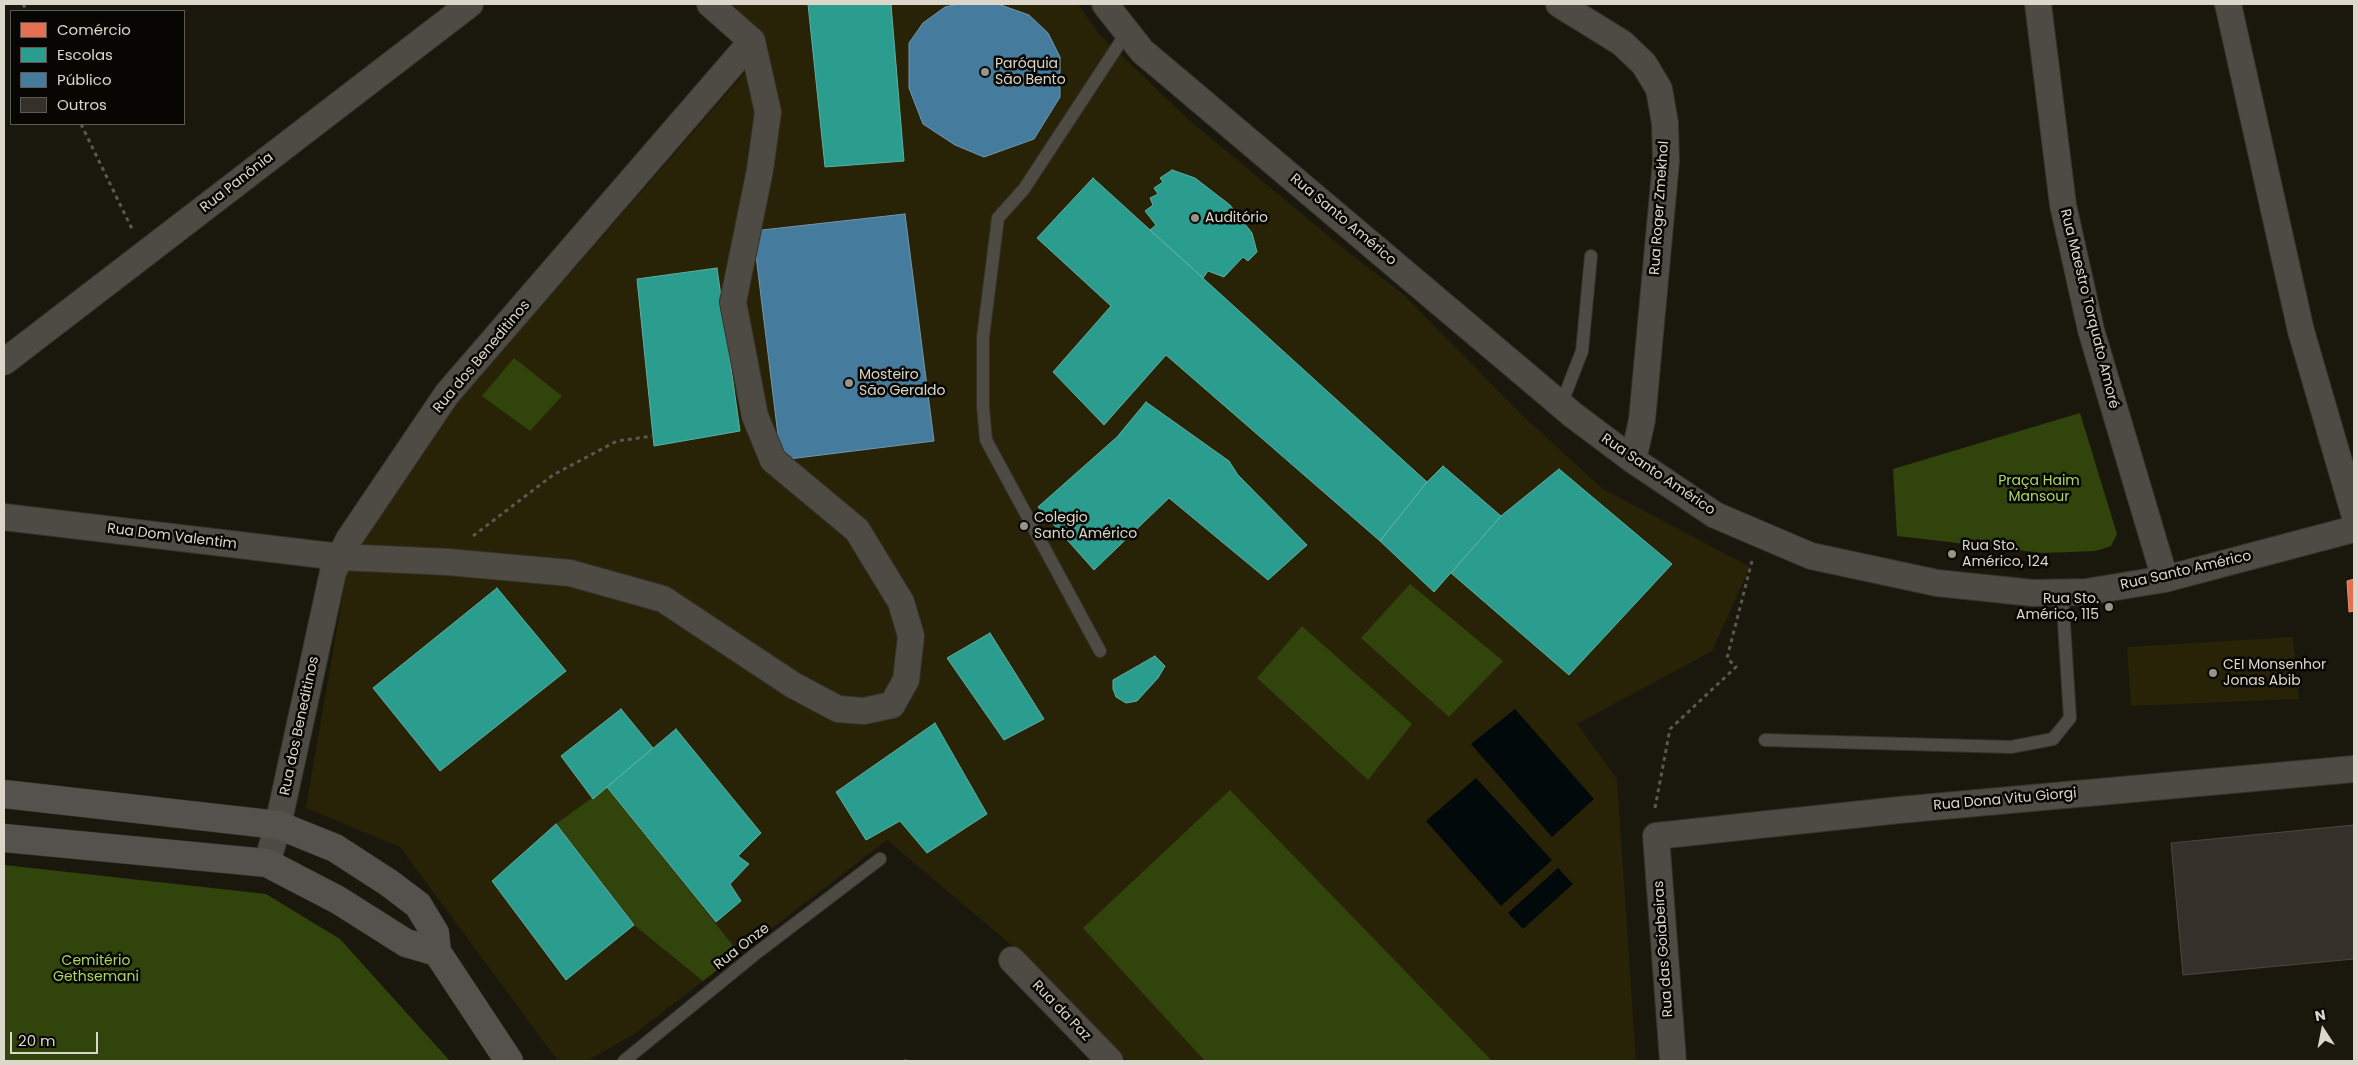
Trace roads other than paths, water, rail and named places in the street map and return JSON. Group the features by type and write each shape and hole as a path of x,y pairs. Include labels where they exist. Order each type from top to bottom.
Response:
{"street":[{"name":"Rua Panônia","path":"4,362 470,4"},
{"path":"710,4 752,41"},
{"name":"Rua Santo Américo","path":"1105,4 1142,51 1561,405 1633,460 1715,515 1810,556 1937,583 2033,593 2086,592 2165,579 2354,529"},
{"name":"Rua Roger Zmekhol","path":"1559,4 1622,44 1644,64 1659,89 1665,123 1666,161 1642,420 1633,460"},
{"name":"Rua Maestro Torquato Amoré","path":"2038,4 2063,205 2091,330 2165,579"},
{"path":"2228,4 2301,331 2354,513"},
{"name":"Rua dos Beneditinos","path":"267,863 278,825 333,572 349,539 447,394 752,41"},
{"name":"Rua Dom Valentim","path":"4,517 340,557 448,562 570,572 663,599 793,685 838,709 864,711 892,704 906,680 911,636 901,602 857,530 773,460 756,416 733,302 760,170 768,112 752,41"},
{"name":"Rua Dona Vitu Giorgi","path":"1656,836 1899,810 2354,769"},
{"path":"4,794 278,825 335,848 389,883 418,905 435,933 437,952 488,1034 508,1061"},
{"name":"Rua das Goiabeiras","path":"1656,836 1673,1061"},
{"path":"4,838 267,863 338,900 406,943 437,952"},
{"name":"Rua da Paz","path":"1012,960 1110,1061"}],"lane":[{"path":"1100,651 986,440 983,407 983,337 998,218 1024,189 1127,32"},
{"path":"1561,405 1582,350 1591,256"},
{"path":"1765,740 2011,747 2053,739 2070,718 2062,592"},
{"name":"Rua Onze","path":"624,1061 754,955 880,859"}],"place":[{"name":"Paróquia São Bento","path":"985,72"},
{"name":"Auditório","path":"1195,218"},
{"name":"Mosteiro São Geraldo","path":"849,383"},
{"name":"Colegio Santo Américo","path":"1024,526"},
{"name":"Rua Sto. Américo, 124","path":"1952,554"},
{"name":"Rua Sto. Américo, 115","path":"2109,607"},
{"name":"CEI Monsenhor Jonas Abib","path":"2213,673"}],"park label":[{"name":"Praça Haim Mansour","path":"2039,490"},
{"name":"Cemitério Gethsemani","path":"96,970"}]}
